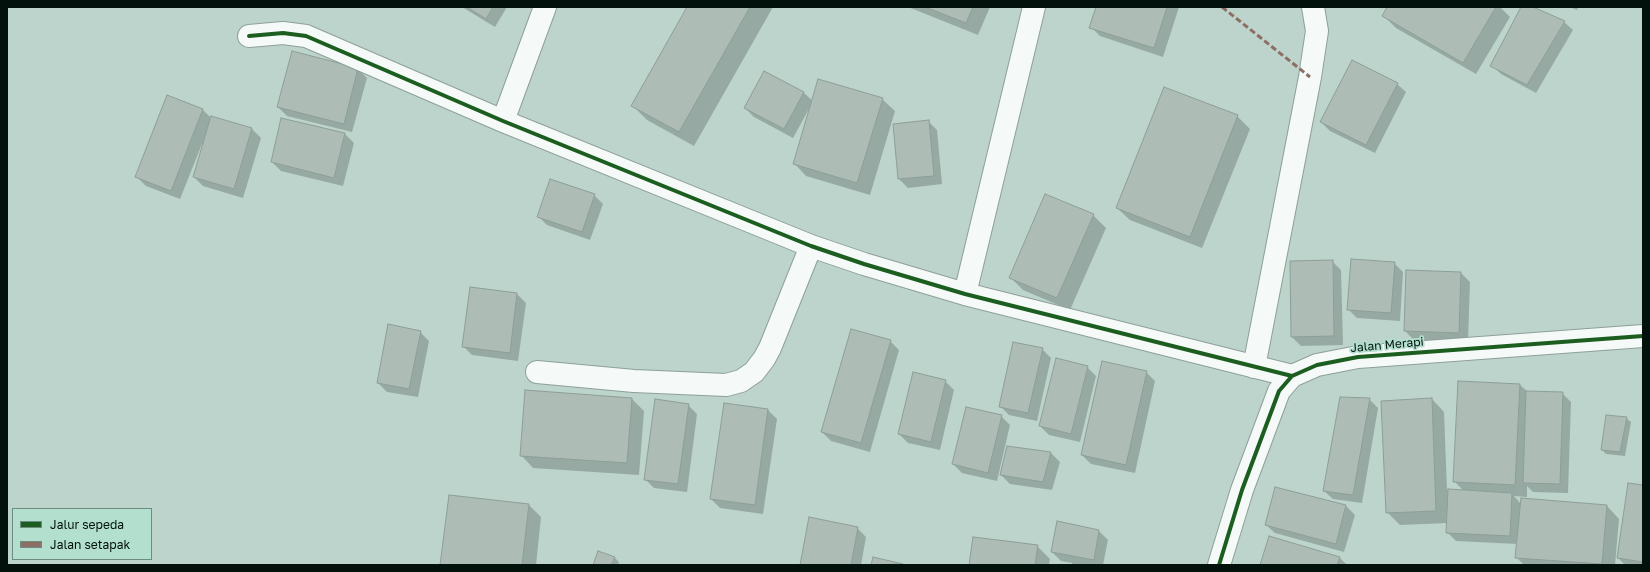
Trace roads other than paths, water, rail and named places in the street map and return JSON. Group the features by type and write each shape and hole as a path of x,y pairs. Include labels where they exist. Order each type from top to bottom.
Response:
{"street":[{"path":"503,120 546,7"},
{"path":"965,294 1034,7"},
{"path":"1254,367 1310,77 1317,31 1313,7"},
{"path":"249,36 283,33 306,36 503,120 810,246 864,264 965,294 1292,376"},
{"path":"537,372 634,381 718,385 726,385 740,381 754,372 770,348 810,246"},
{"name":"Jalan Merapi","path":"1219,565 1242,490 1279,391 1292,376 1317,365 1358,357 1643,336"}]}
